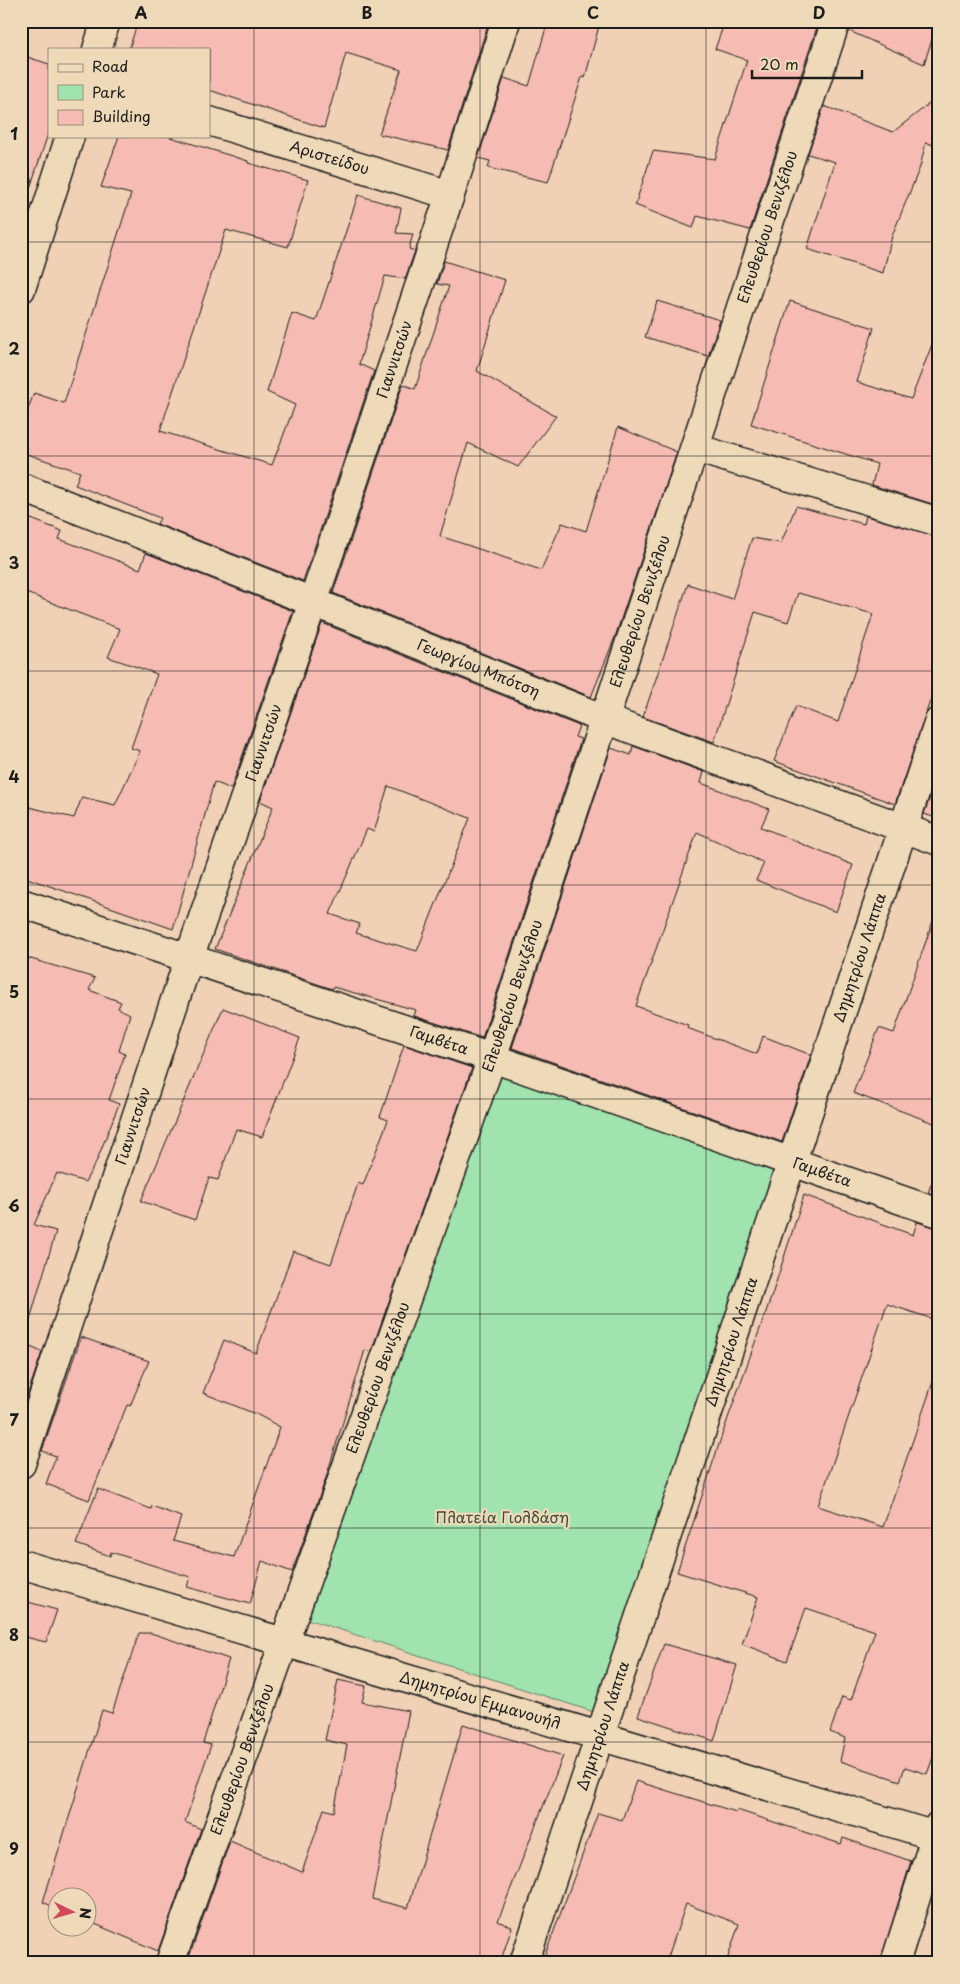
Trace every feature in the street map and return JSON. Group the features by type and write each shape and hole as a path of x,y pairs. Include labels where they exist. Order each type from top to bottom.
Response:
{"street":[{"path":"97,48 106,21"},
{"name":"Γιαννιτσών","path":"21,1464 189,958 313,602 450,195 506,21"},
{"name":"Ελευθερίου Βενιζέλου","path":"170,1963 492,1058 836,21"},
{"name":"Αριστείδου","path":"210,122 450,195"},
{"path":"21,290 69,138"},
{"path":"694,448 939,522"},
{"name":"Γεωργίου Μπότση","path":"21,488 313,602 604,719 939,841"},
{"name":"Δημητρίου Λάππα","path":"524,1963 939,720"},
{"name":"Γαμβέτα","path":"21,903 492,1058 939,1214"},
{"name":"Δημητρίου Εμμανουήλ","path":"21,1564 600,1736 938,1833"},
{"path":"895,1963 938,1833"}],"green space":[{"name":"Πλατεία Γιολδάση","path":"497,1068 784,1167 597,1713 304,1618"}],"building":[{"path":"138,21 489,21 448,150 379,134 401,70 346,53 324,128 210,90 210,48 129,48"},
{"path":"548,21 581,21 599,26 585,78 582,77 548,182 488,168 490,161 478,158 504,78 529,86"},
{"path":"725,21 819,21 750,230 697,216 693,228 635,205 653,151 715,159 747,60 715,49"},
{"path":"851,21 938,21 924,64 849,31"},
{"path":"21,55 48,64 48,134 27,197 21,196"},
{"path":"939,96 939,148 926,142 920,167 892,236 883,273 807,249 835,162 808,154 824,106 893,132"},
{"path":"118,138 173,138 248,161 248,163 308,180 288,247 226,230 160,431 272,465 295,405 267,392 292,313 316,321 358,195 401,208 396,233 413,234 409,249 415,251 405,279 385,276 359,364 374,371 303,581 157,524 160,518 75,485 80,472 21,452 21,428 34,393 64,403 131,194 101,187"},
{"path":"444,261 505,280 477,371 556,416 518,467 468,443 440,536 541,570 562,523 586,531 618,427 677,452 615,637 591,697 333,593 403,384 415,389 449,286 437,284"},
{"path":"657,301 720,320 708,356 645,337"},
{"path":"790,301 874,328 857,382 911,399 936,334 939,334 939,506 872,485 877,464 751,424"},
{"path":"796,506 864,524 866,516 939,537 939,675 895,804 774,761 796,706 838,722 873,614 798,593 788,622 755,612 714,742 643,717 688,584 732,599 752,538 781,543"},
{"path":"21,515 62,531 59,539 140,569 146,553 293,611 231,789 214,782 173,929 21,876 21,805 74,818 82,797 115,805 140,751 131,748 157,674 108,657 120,629 21,591"},
{"path":"322,623 579,726 575,737 581,739 482,1038 414,1016 416,1010 333,987 332,989 215,949 273,807 260,801","holes":["388,786 470,818 417,951 356,933 360,924 330,914 367,829 374,832"]},
{"path":"633,746 704,772 701,783 769,809 761,827 853,865 836,912 756,880 764,863 697,832 636,1006 688,1025 687,1028 757,1054 763,1036 811,1055 782,1142 512,1048 611,748 631,755"},
{"path":"939,771 939,819 924,814"},
{"path":"934,918 939,918 939,1125 853,1093 879,1028 894,1033"},
{"path":"21,956 95,978 89,990 121,1002 118,1008 130,1014 119,1051 125,1054 109,1100 119,1104 97,1160 85,1182 57,1173 34,1225 56,1231 29,1323 21,1322"},
{"path":"223,1008 300,1038 262,1137 236,1129 218,1180 209,1178 195,1220 141,1201"},
{"path":"404,1045 472,1068 371,1352 365,1350 325,1481 292,1572 262,1561 250,1604 187,1587 190,1577 111,1552 110,1556 76,1544 98,1489 151,1509 152,1506 181,1517 173,1541 234,1557 280,1427 258,1415 203,1393 224,1340 256,1353 293,1251 331,1264 358,1183 363,1185 388,1120 380,1117"},
{"path":"935,1173 939,1174 939,1196 928,1193"},
{"path":"804,1195 913,1235 917,1222 939,1228 939,1321 887,1304 818,1506 883,1527 934,1379 939,1380 939,1741 927,1774 905,1767 900,1781 840,1761 845,1738 830,1732 842,1697 851,1700 875,1631 806,1608 787,1661 742,1644 758,1597 677,1572 722,1435 772,1295"},
{"path":"81,1337 149,1361 130,1406 127,1405 89,1500 46,1484 56,1456 42,1451"},
{"path":"21,1343 42,1352 21,1414"},
{"path":"21,1600 57,1610 46,1642 21,1636"},
{"path":"139,1633 151,1633 229,1659 203,1743 211,1745 185,1822 201,1829 158,1951 98,1925 98,1886 48,1886 48,1904 43,1902 102,1710 112,1713"},
{"path":"664,1644 737,1665 714,1741 638,1716"},
{"path":"338,1680 366,1686 362,1702 409,1711 372,1899 408,1908 463,1724 563,1756 498,1921 512,1927 500,1963 187,1963 230,1841 302,1872 324,1809 334,1812 347,1745 325,1740"},
{"path":"636,1781 736,1812 737,1810 841,1844 843,1838 911,1861 880,1963 726,1963 739,1924 686,1904 666,1963 542,1963 598,1813 622,1820"}]}
